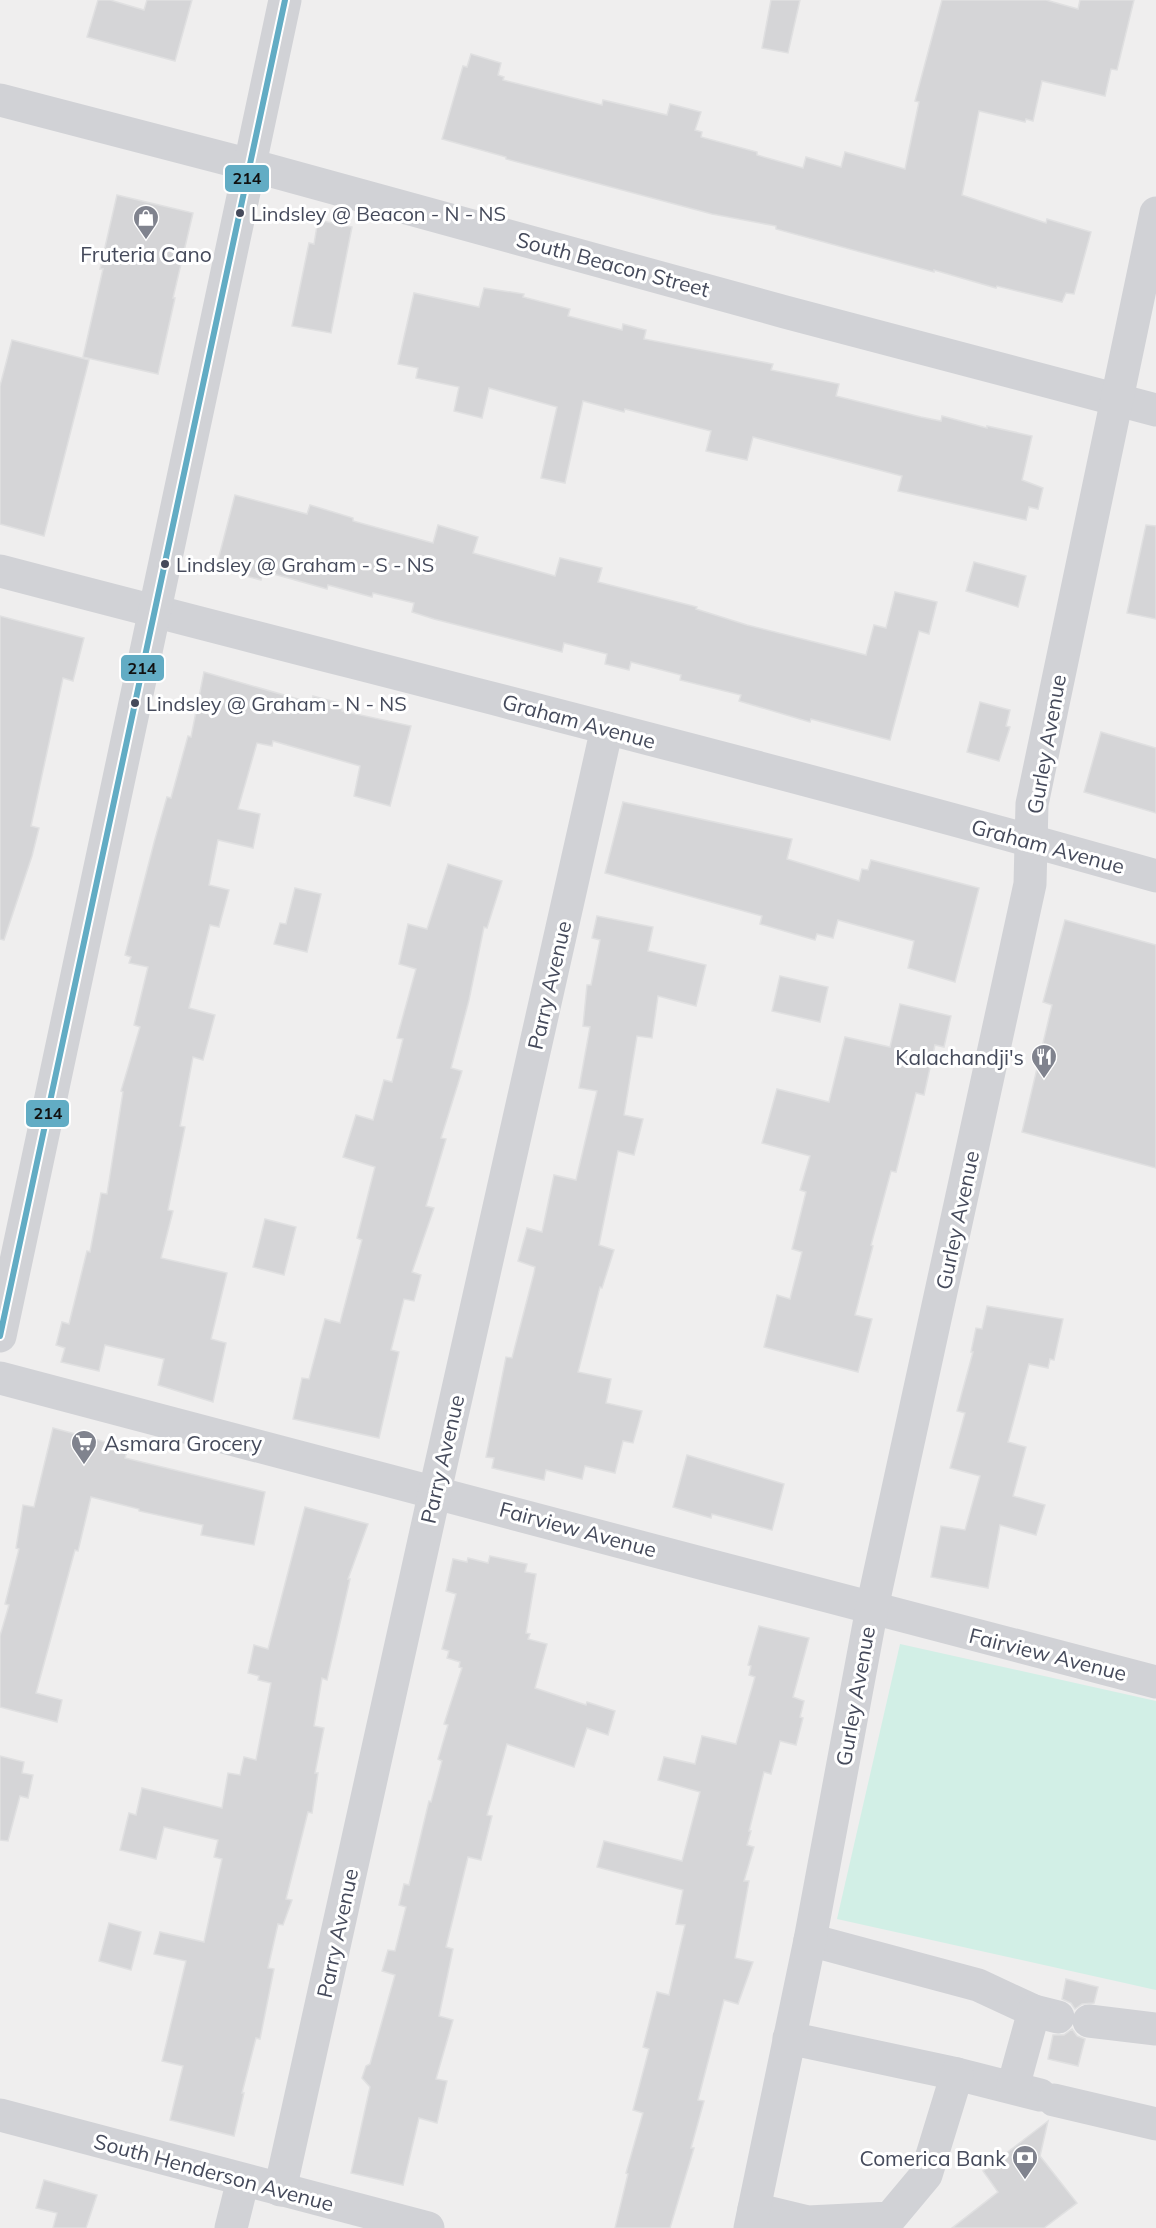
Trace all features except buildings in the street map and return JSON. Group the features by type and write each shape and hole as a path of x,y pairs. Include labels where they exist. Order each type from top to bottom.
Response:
{"street":[{"path":"0,1336 285,0"},
{"name":"South Beacon Street","path":"0,100 250,165 1156,410"},
{"name":"Gurley Avenue","path":"752,2219 810,1940 872,1608 1030,884 1032,804 1156,213"},
{"name":"Graham Avenue","path":"0,571 607,728 1156,876"},
{"name":"Parry Avenue","path":"280,2190 607,728"},
{"name":"Fairview Avenue","path":"0,1378 1156,1682"},
{"path":"810,1940 978,1985 1060,2016 1156,2029"},
{"path":"1036,2094 1060,2016"},
{"path":"789,2038 957,2074 1156,2124"},
{"path":"752,2219 808,2222 891,2218 926,2175 957,2074"},
{"name":"South Henderson Avenue","path":"0,2115 428,2228"},
{"path":"231,2228 243,2180"}],"green space":[{"path":"900,1644 1156,1701 1156,1990 837,1919"}],"transit line":[{"name":"214","path":"0,1336 285,0"}],"place":[{"name":"Lindsley @ Beacon - N - NS","path":"240,213"},
{"name":"Fruteria Cano","path":"146,241"},
{"name":"Lindsley @ Graham - S - NS","path":"165,564"},
{"name":"Lindsley @ Graham - N - NS","path":"135,703"},
{"name":"Kalachandji's","path":"1044,1080"},
{"name":"Asmara Grocery","path":"84,1466"},
{"name":"Comerica Bank","path":"1025,2181"}]}
